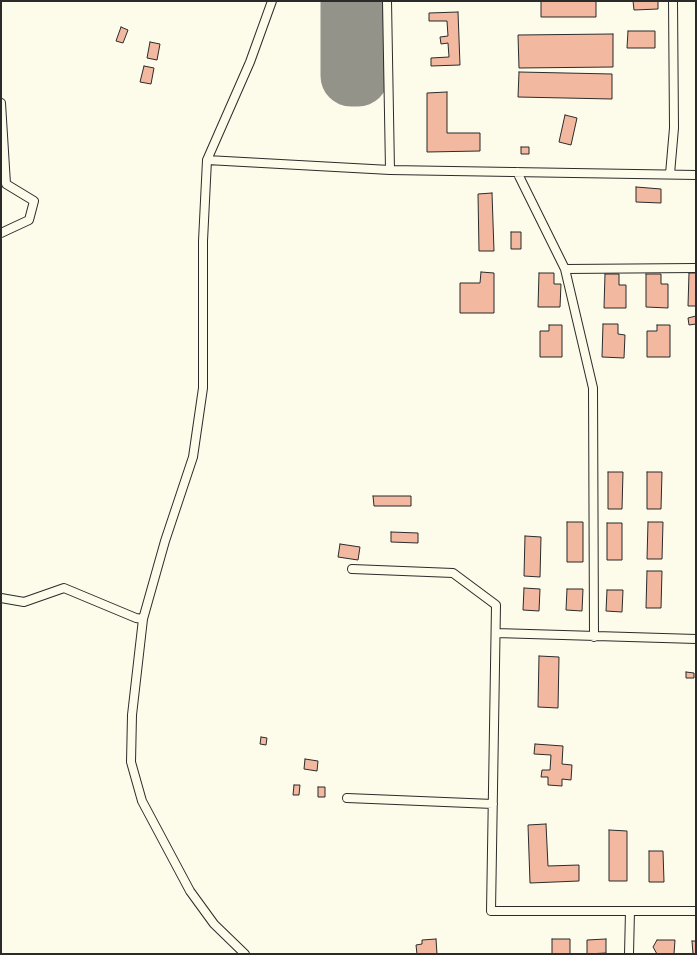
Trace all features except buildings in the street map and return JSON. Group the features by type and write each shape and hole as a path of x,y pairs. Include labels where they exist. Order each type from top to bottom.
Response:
{"street":[{"path":"245,954 214,924 190,891 142,801 131,762 132,715 143,619 165,541 193,457 203,388 203,241 207,160 250,62 272,1"},
{"path":"387,1 390,170"},
{"path":"670,174 674,128 673,1"},
{"path":"1,103 6,184 34,201 29,220 1,233"},
{"path":"207,160 390,170 696,175"},
{"path":"517,172 566,269 593,388 594,637"},
{"path":"566,269 696,268"},
{"path":"352,569 453,573 496,605 490,911 696,911"},
{"path":"1,598 24,602 64,588 136,618 143,619"},
{"path":"496,633 594,637 696,638"},
{"path":"347,798 493,804"},
{"path":"629,954 630,911"}],"runway":[{"path":"351,1 359,1 358,76 351,76 351,1"}]}
